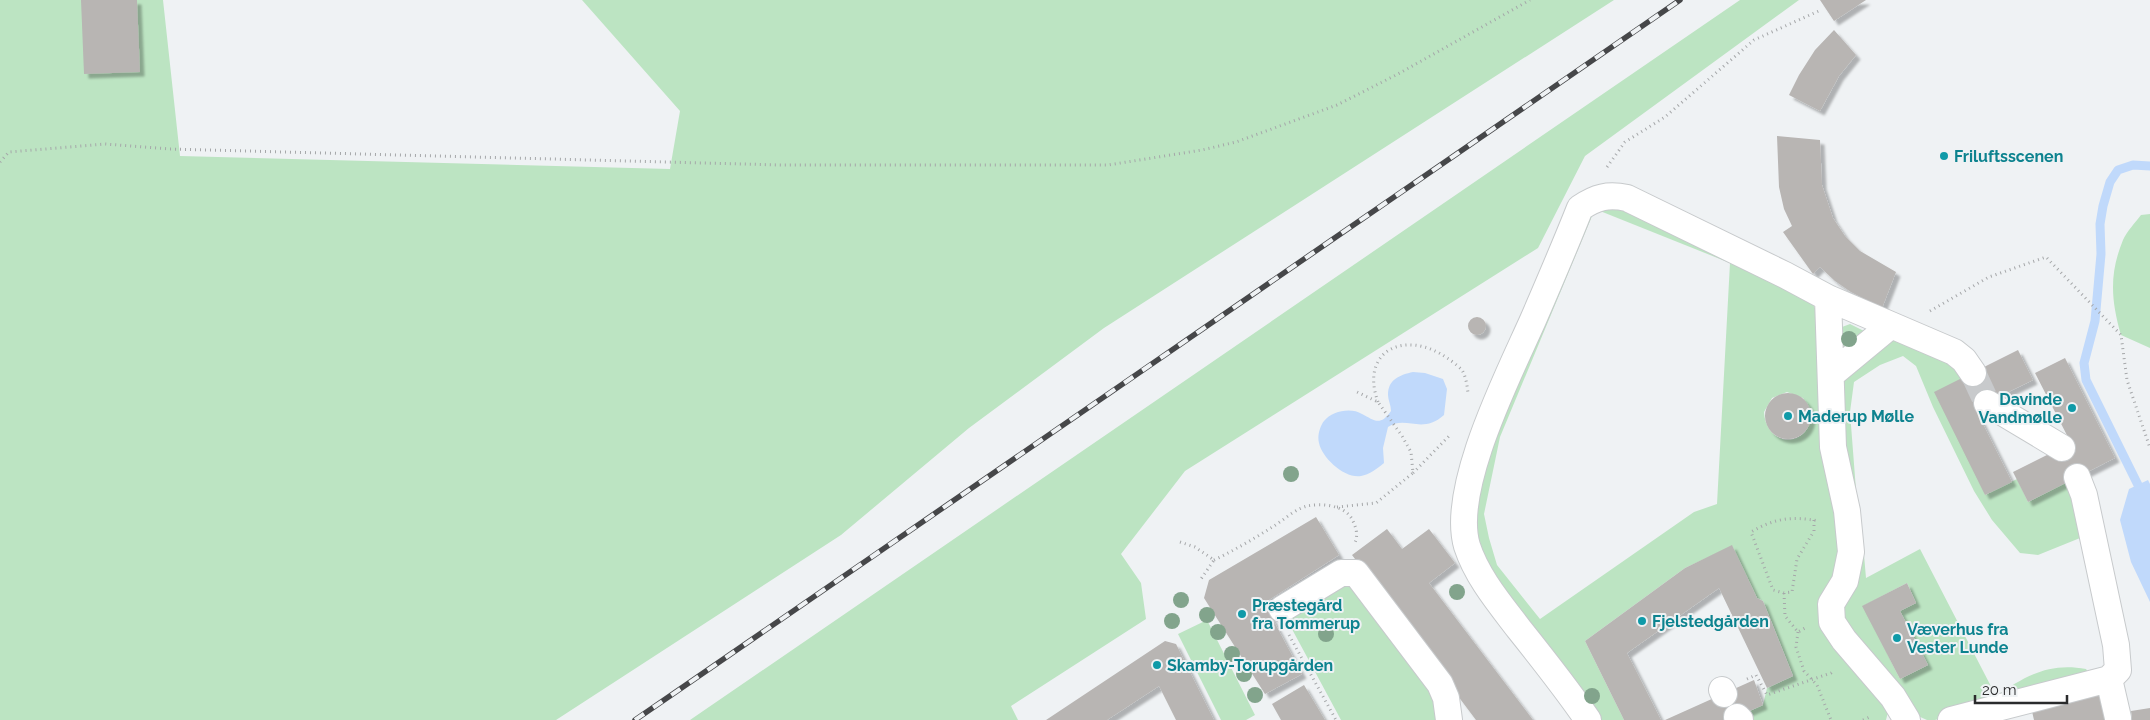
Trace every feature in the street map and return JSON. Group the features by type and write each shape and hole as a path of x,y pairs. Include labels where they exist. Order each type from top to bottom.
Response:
{"street":[{"path":"1588,720 1496,599 1477,568 1467,546 1464,524 1464,502 1486,428 1580,208 1604,196 1612,195 1627,198 1828,298 1954,352 1964,360 1972,373"},
{"path":"1828,298 1832,374 1830,406 1833,447 1847,511 1851,552 1845,581 1831,604 1832,622 1844,640 1892,697 1907,720"},
{"path":"1832,374 1890,326"},
{"path":"1987,403 2062,448"},
{"path":"1951,720 2109,679 2118,670 2116,645 2084,495 2076,478"},
{"path":"1282,609 1341,573 1356,572 1362,577 1440,684 1446,698 1449,720"},
{"path":"2109,679 2118,718"}],"path":[{"path":"0,162 9,152 106,144 170,149 780,165 1108,165 1202,150 1236,142 1337,105 1398,74 1530,0"},
{"path":"1604,196 1603,179 1609,163 1625,142 1664,117 1754,40 1821,10"},
{"path":"1890,326 1918,318 1989,277 2046,257 2121,335 2127,380 2150,448"},
{"path":"1413,473 1411,452 1378,402 1375,393 1376,366 1383,352 1398,346 1414,344 1436,350 1461,369 1466,381 1467,401"},
{"path":"1356,392 1378,402"},
{"path":"1201,579 1214,560 1260,535 1297,510 1307,506 1376,503 1413,473 1455,430"},
{"path":"1337,506 1350,516 1356,526 1357,539 1347,557 1348,572"},
{"path":"1814,520 1814,531 1796,559 1792,592 1784,593 1773,590 1751,532 1766,523 1796,517 1814,520 1825,522"},
{"path":"1180,542 1195,547 1214,560"},
{"path":"1282,609 1281,621 1336,720"},
{"path":"1798,632 1796,647 1804,671 1817,685 1831,720"},
{"path":"1723,692 1756,675 1766,695 1831,673 1836,668"}],"green space":[{"path":"0,0 163,0 180,156 670,169 680,111 582,0 1614,0 1104,328 969,428 841,535 556,720 0,720"},
{"path":"1740,0 1799,0 1585,156 1538,248 1185,471 1121,554 1141,583 1146,619 1011,706 1018,720 690,720"},
{"path":"1622,205 1811,301 1816,310 1843,527 1831,589 1888,712 1886,720 1746,720 1741,715 1763,705 1767,688 1793,676 1763,601 1757,598 1732,546 1685,568 1585,641 1624,720 1597,720 1479,561 1471,538 1478,476 1591,208","holes":["1595,209 1730,263 1717,504 1694,512 1540,619 1497,565 1484,514 1500,437","1787,392 1803,398 1811,412 1809,424 1804,433 1797,438 1788,440 1772,433 1764,412 1772,398"]},
{"path":"2150,214 2150,348 2121,335 2115,310 2113,287 2115,264 2125,237 2141,215"},
{"path":"1850,324 1864,331 1837,358 1842,327"},
{"path":"1899,338 1962,368 1985,495 2017,479 2028,502 2071,480 2085,536 2038,555 2020,553 1992,520 1974,491 1933,407 1916,366 1903,356 1880,365 1854,382 1850,412 1857,503 1862,532 1866,578 1920,549 1996,696 2017,682 2049,669 2073,667 2086,669 2090,675 1935,720 1927,720 1918,716 1843,625 1841,374 1880,344","holes":["1907,583 1916,603 1900,611 1928,665 1900,679 1863,606"]},
{"path":"1350,578 1435,689 1437,715 1435,720 1341,720 1286,618"},
{"path":"1207,620 1255,715 1246,720 1221,720 1178,634"}],"water":[{"path":"1413,372 1425,373 1443,379 1447,389 1444,415 1428,424 1401,423 1388,427 1383,448 1384,463 1361,476 1341,471 1329,461 1321,449 1318,437 1324,421 1342,411 1358,412 1377,421 1384,419 1391,411 1388,395 1392,381 1399,376"},
{"path":"2148,480 2150,484 2150,602 2131,562 2120,520 2129,489"}],"building":[{"path":"81,0 137,0 140,72 84,74"},
{"path":"1820,0 1866,0 1834,21"},
{"path":"1834,30 1856,55 1839,76 1820,111 1789,95 1815,50"},
{"path":"1777,136 1820,140 1822,185 1833,218 1845,236 1860,251 1896,272 1882,308 1851,292 1820,267 1813,274 1783,232 1792,226 1784,209 1779,187"},
{"path":"1473,317 1481,317 1486,322 1484,333 1473,335 1468,330 1468,322"},
{"path":"2018,350 2033,380 1975,408 2012,482 1985,495 1934,392"},
{"name":"Davinde Vandmølle","path":"2065,358 2115,458 2028,502 2013,472 2071,443 2035,373"},
{"name":"Maderup Mølle","path":"1783,393 1793,393 1805,399 1810,407 1810,425 1805,433 1797,438 1783,439 1775,436 1768,429 1765,421 1765,411 1768,403 1775,396"},
{"name":"Præstegård fra Tommerup","path":"1316,517 1339,555 1264,603 1302,674 1265,694 1204,598 1209,580"},
{"path":"1387,529 1402,549 1429,529 1455,563 1429,583 1533,720 1476,720 1352,555"},
{"name":"Fjelstedgården","path":"1732,545 1757,598 1763,601 1793,676 1767,688 1719,588 1627,653 1661,720 1624,720 1585,641 1685,568"},
{"name":"Væverhus fra Vester Lunde","path":"1907,583 1916,603 1900,611 1928,665 1900,679 1862,606"},
{"name":"Skamby-Torupgården","path":"1165,641 1176,644 1214,720 1176,720 1159,686 1107,720 1046,720"},
{"path":"1754,680 1763,705 1729,720 1665,720"},
{"path":"1304,685 1325,720 1281,720 1272,704"},
{"path":"2099,691 2105,720 2034,720 2031,707"},
{"path":"2150,708 2150,720 2132,720 2131,711"}],"waterway":[{"path":"2138,485 2086,380 2084,363 2095,321 2101,254 2100,224 2110,182 2118,170 2133,165 2150,166"}],"tunnel":[{"path":"1973,373 1987,403"}],"railway":[{"path":"635,720 1680,0"}],"place":[{"name":"Friluftsscenen","path":"1944,156"},
{"name":"Davinde Vandmølle","path":"2072,408"},
{"name":"Maderup Mølle","path":"1788,416"},
{"name":"Præstegård fra Tommerup","path":"1242,614"},
{"name":"Fjelstedgården","path":"1642,621"},
{"name":"Væverhus fra Vester Lunde","path":"1897,638"},
{"name":"Skamby-Torupgården","path":"1157,665"}]}
